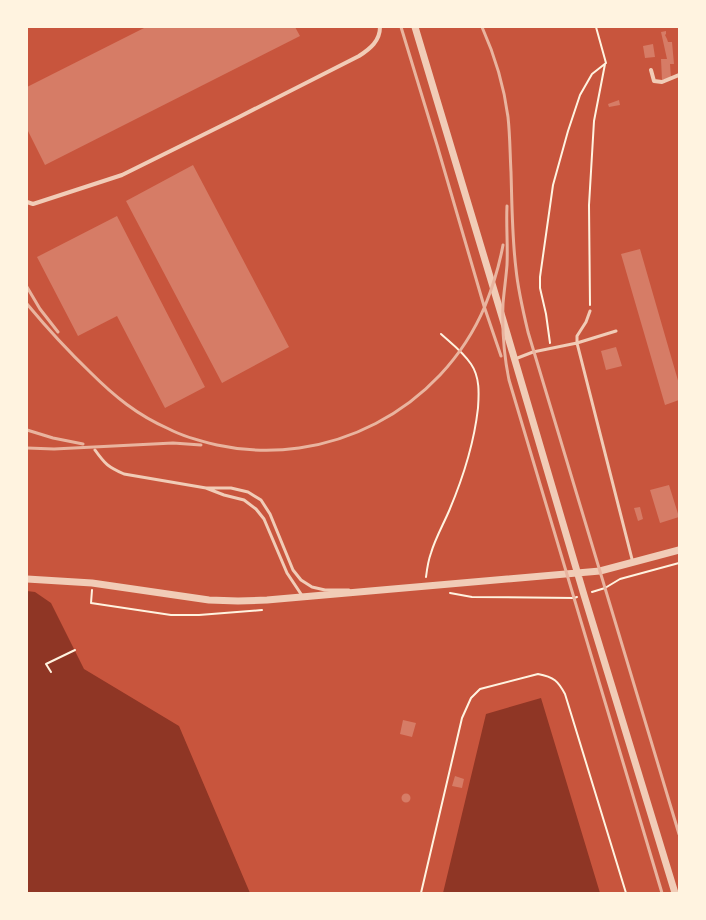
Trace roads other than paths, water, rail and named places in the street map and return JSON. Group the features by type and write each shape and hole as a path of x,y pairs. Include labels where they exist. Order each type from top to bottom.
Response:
{"street":[{"path":"27,202 33,204 122,175 239,117 370,49 376,41 380,27"},
{"path":"415,27 584,595 675,893"},
{"path":"651,70 654,80 662,82 679,75"},
{"path":"27,579 92,583 210,600 238,601 304,598 426,586 578,574 600,571 679,550"}],"lane":[{"path":"590,311 586,322 577,336 577,343 633,563"},
{"path":"515,359 533,352 577,343 616,331"},
{"path":"95,450 104,462 112,469 124,474 206,488 231,488 248,492 261,500 270,514 293,570 301,580 312,587 325,590 362,592"},
{"path":"206,488 224,495 244,500 256,509 264,520 287,573 304,598"}],"railway":[{"path":"401,27 484,306 501,356"},
{"path":"482,27 498,71 508,117 515,257 519,293 528,332 679,834"},
{"path":"507,206 507,265 503,304 503,323 509,380 662,893"},
{"path":"27,304 65,347 108,389 126,404 157,424 186,437 217,445 258,450 299,448 339,439 376,424 410,402 440,375 465,343 485,306 496,276 503,245"},
{"path":"27,287 40,309 58,332"},
{"path":"27,430 53,438 83,444"},
{"path":"27,448 54,449 173,443 201,445"}]}
